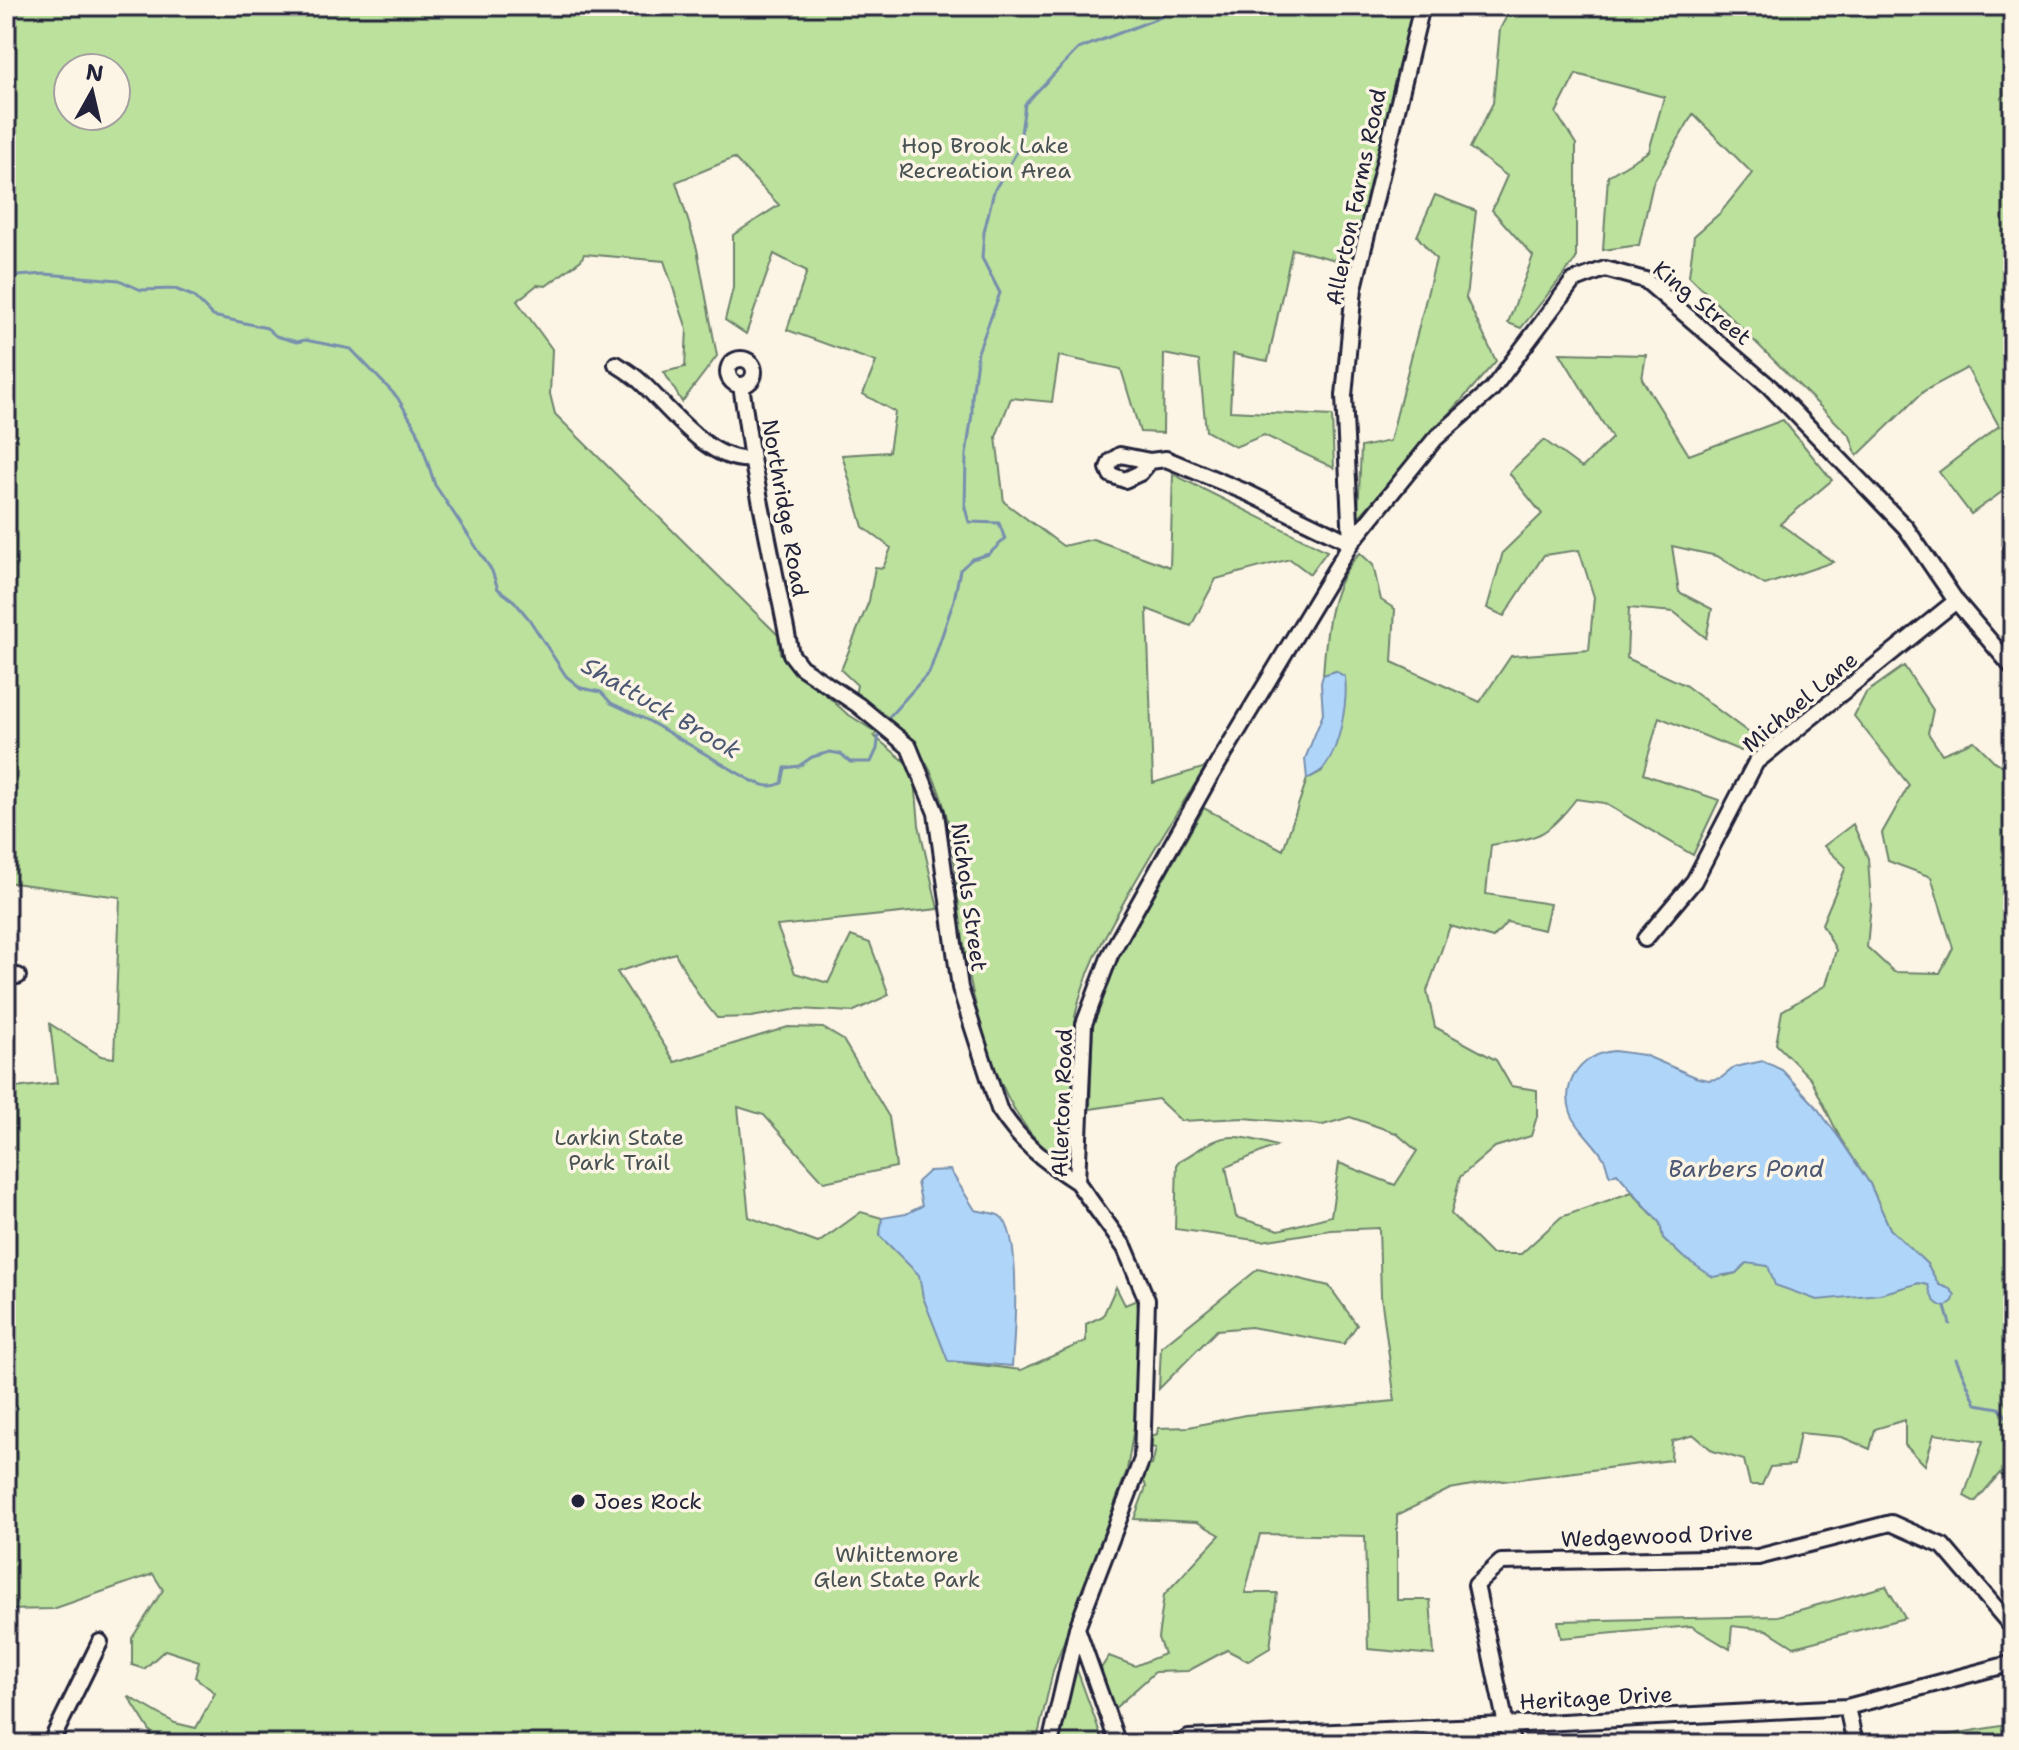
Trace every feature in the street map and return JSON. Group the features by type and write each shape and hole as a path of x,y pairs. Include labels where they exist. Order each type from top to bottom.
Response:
{"street":[{"name":"Allerton Farms Road","path":"1351,543 1344,396 1354,288 1422,6"},
{"name":"King Street","path":"1351,543 1435,439 1492,389 1573,281 1605,269 1645,280 1770,387 1906,528 1956,601 2013,668"},
{"path":"616,364 638,379 712,449 734,458 752,459"},
{"name":"Northridge Road","path":"741,385 787,640"},
{"path":"1150,461 1166,459 1351,543"},
{"name":"Allerton Road","path":"1050,1744 1077,1628 1142,1459 1147,1300 1125,1248 1077,1182 1084,1024 1110,955 1207,782 1351,543"},
{"name":"Michael Lane","path":"1645,939 1694,881 1756,762 1956,601"},
{"name":"Nichols Street","path":"787,640 791,654 801,667 858,705 909,747 936,813 960,988 999,1109 1041,1159 1077,1182"},
{"name":"Wedgewood Drive","path":"1513,1744 1506,1725 1476,1585 1501,1562 1758,1557 1891,1523 1943,1546 2013,1628"},
{"path":"1077,1628 1118,1744"},
{"path":"50,1744 100,1642"},
{"name":"Heritage Drive","path":"1178,1744 1189,1738 1847,1707 2013,1663"},
{"path":"1847,1707 1855,1744"}],"green space":[{"path":"6,6 1415,6 1352,264 1292,249 1268,361 1233,354 1230,411 1332,416 1334,468 1264,435 1235,447 1206,431 1199,361 1164,354 1163,433 1140,432 1121,369 1059,356 1052,402 1011,398 996,437 1004,502 1063,546 1093,539 1170,567 1173,474 1327,551 1310,574 1290,559 1216,579 1191,626 1147,609 1153,783 1206,767 1118,912 1083,986 1075,1017 1078,1020 1070,1169 1026,1127 1012,1105 989,1052 967,963 950,830 932,774 916,747 900,730 855,695 857,685 841,670 869,601 875,567 883,568 891,548 863,527 842,455 889,452 895,412 863,394 876,362 787,330 807,271 774,254 746,334 725,320 733,288 733,235 779,205 734,158 676,182 697,249 717,356 682,402 664,372 685,367 687,329 664,261 584,254 581,260 546,286 537,285 517,301 552,349 550,394 555,414 779,636 780,653 846,713 877,733 874,736 914,769 919,825 938,909 777,926 795,973 828,983 851,936 870,943 889,995 852,1012 799,1009 751,1017 717,1018 698,994 675,953 617,972 675,1062 788,1027 823,1028 843,1040 889,1117 896,1167 824,1182 764,1115 738,1107 749,1217 818,1243 861,1212 882,1218 880,1236 920,1275 923,1297 949,1361 1021,1370 1086,1341 1086,1324 1103,1316 1116,1287 1125,1305 1137,1300 1140,1327 1134,1427 1127,1470 1053,1671 1036,1744 857,1744 802,1733 762,1744 140,1744 152,1734 128,1696 175,1723 196,1728 215,1693 195,1677 199,1661 165,1650 144,1669 132,1665 132,1638 163,1590 153,1574 53,1609 6,1610 6,1089 57,1083 50,1024 101,1056 114,1058 120,897 6,882"},
{"path":"1512,6 2013,6 2013,484 1971,514 1939,472 1999,426 1967,368 1924,391 1857,456 1850,436 1689,276 1694,236 1720,213 1752,173 1693,114 1653,183 1639,245 1603,250 1608,176 1649,151 1664,97 1576,74 1556,113 1576,144 1576,259 1521,328 1508,323 1533,256 1492,210 1507,176 1470,148 1493,103 1500,29"},
{"path":"1435,195 1476,211 1466,298 1496,361 1358,518 1361,447 1390,441 1436,259 1417,236"},
{"path":"1560,353 1646,355 1642,379 1689,455 1783,420 1832,480 1780,524 1833,562 1765,585 1717,556 1672,546 1679,592 1712,609 1706,638 1674,612 1629,608 1627,658 1685,685 1753,736 1741,751 1659,717 1643,774 1719,800 1693,855 1604,803 1576,799 1556,822 1540,834 1491,845 1486,894 1550,904 1544,930 1507,922 1493,938 1450,926 1427,991 1435,1027 1496,1060 1511,1086 1537,1090 1537,1116 1531,1136 1495,1147 1460,1177 1451,1214 1491,1254 1521,1254 1561,1217 1632,1192 1660,1223 1663,1238 1683,1257 1725,1276 1736,1273 1746,1263 1757,1263 1880,1294 1919,1283 1947,1288 1939,1285 1927,1264 1890,1229 1870,1184 1840,1138 1811,1079 1776,1044 1782,1011 1826,985 1836,950 1822,924 1846,867 1824,846 1853,824 1868,858 1871,904 1867,947 1894,972 1940,973 1953,948 1931,877 1888,861 1882,833 1909,785 1854,716 1866,693 1904,666 1933,710 1928,733 1942,754 1974,741 1994,761 2013,771 2013,1348 2010,1349 2013,1363 2013,1493 2000,1473 1975,1502 1964,1496 1983,1441 1934,1434 1925,1465 1905,1445 1905,1420 1875,1429 1870,1449 1842,1437 1800,1433 1794,1465 1770,1467 1762,1485 1750,1485 1744,1460 1713,1451 1694,1435 1672,1441 1671,1460 1500,1480 1450,1489 1397,1515 1397,1600 1430,1600 1434,1655 1368,1649 1365,1536 1260,1534 1245,1593 1277,1593 1270,1648 1248,1661 1227,1650 1188,1671 1155,1672 1114,1709 1098,1673 1109,1656 1135,1666 1164,1654 1158,1638 1164,1595 1220,1535 1197,1522 1134,1519 1146,1487 1143,1478 1146,1466 1152,1465 1156,1448 1151,1447 1152,1436 1157,1434 1158,1428 1189,1427 1245,1415 1395,1401 1381,1296 1379,1228 1331,1230 1262,1241 1175,1229 1177,1163 1224,1138 1244,1138 1276,1146 1226,1167 1236,1217 1279,1230 1331,1216 1339,1163 1395,1185 1417,1151 1396,1133 1350,1117 1323,1125 1244,1118 1181,1121 1158,1099 1090,1109 1093,1021 1120,955 1204,808 1283,850 1307,779 1322,771 1336,671 1323,675 1328,626 1335,594 1360,553 1373,565 1381,600 1395,609 1392,662 1480,702 1511,656 1589,650 1594,597 1579,550 1544,555 1504,616 1487,608 1503,552 1542,514 1509,473 1544,440 1582,468 1612,438"},
{"path":"1258,1269 1329,1286 1357,1325 1344,1344 1251,1327 1217,1330 1159,1389 1161,1347"},
{"path":"1886,1586 1905,1618 1794,1647 1767,1630 1732,1626 1730,1649 1691,1626 1561,1638 1558,1621 1778,1616"},
{"path":"1076,1667 1104,1744 1059,1744"},
{"path":"2013,1724 2013,1744 1917,1744 1916,1740"}],"water":[{"path":"1336,671 1345,677 1346,687 1338,737 1323,769 1307,779 1305,759 1323,714 1323,675"},
{"name":"Barbers Pond","path":"1614,1051 1644,1055 1709,1080 1721,1078 1735,1067 1763,1061 1782,1070 1814,1104 1840,1139 1870,1184 1890,1229 1927,1264 1939,1285 1950,1289 1955,1295 1953,1301 1945,1307 1941,1306 1933,1299 1928,1285 1919,1283 1880,1294 1817,1300 1775,1285 1768,1266 1746,1263 1736,1273 1713,1277 1683,1257 1663,1238 1660,1223 1617,1173 1610,1176 1601,1153 1571,1113 1569,1090 1577,1071 1593,1057"},
{"path":"950,1170 975,1210 1000,1216 1007,1226 1012,1242 1015,1287 1012,1366 948,1361 923,1297 919,1275 880,1236 882,1218 906,1214 922,1206 917,1182 929,1171"}],"waterway":[{"name":"Shattuck Brook","path":"889,717 930,671 954,600 960,570 972,559 989,554 1005,539 999,523 969,522 965,508 966,455 978,352 1000,293 982,258 984,232 994,191 1019,148 1025,104 1078,49 1161,17 1173,6"},
{"name":"Shattuck Brook","path":"6,285 17,276 45,274 119,280 141,290 175,289 193,296 213,316 267,328 276,336 297,342 305,340 351,349 397,397 417,430 435,485 492,571 498,589 514,601 529,619 566,676 581,688 601,692 611,703 647,720 750,780 766,786 778,785 782,783 785,768 799,766 812,757 830,752 841,754 850,762 871,762 877,749 879,732"},
{"path":"1945,1307 1950,1324"},
{"path":"1956,1359 1976,1404 1999,1408 2013,1424"}],"place":[{"name":"Joes Rock","path":"578,1501"}],"park label":[{"name":"Hop Brook Lake Recreation Area","path":"985,158"},
{"name":"Larkin State Park Trail","path":"619,1150"},
{"name":"Whittemore Glen State Park","path":"897,1566"}]}
